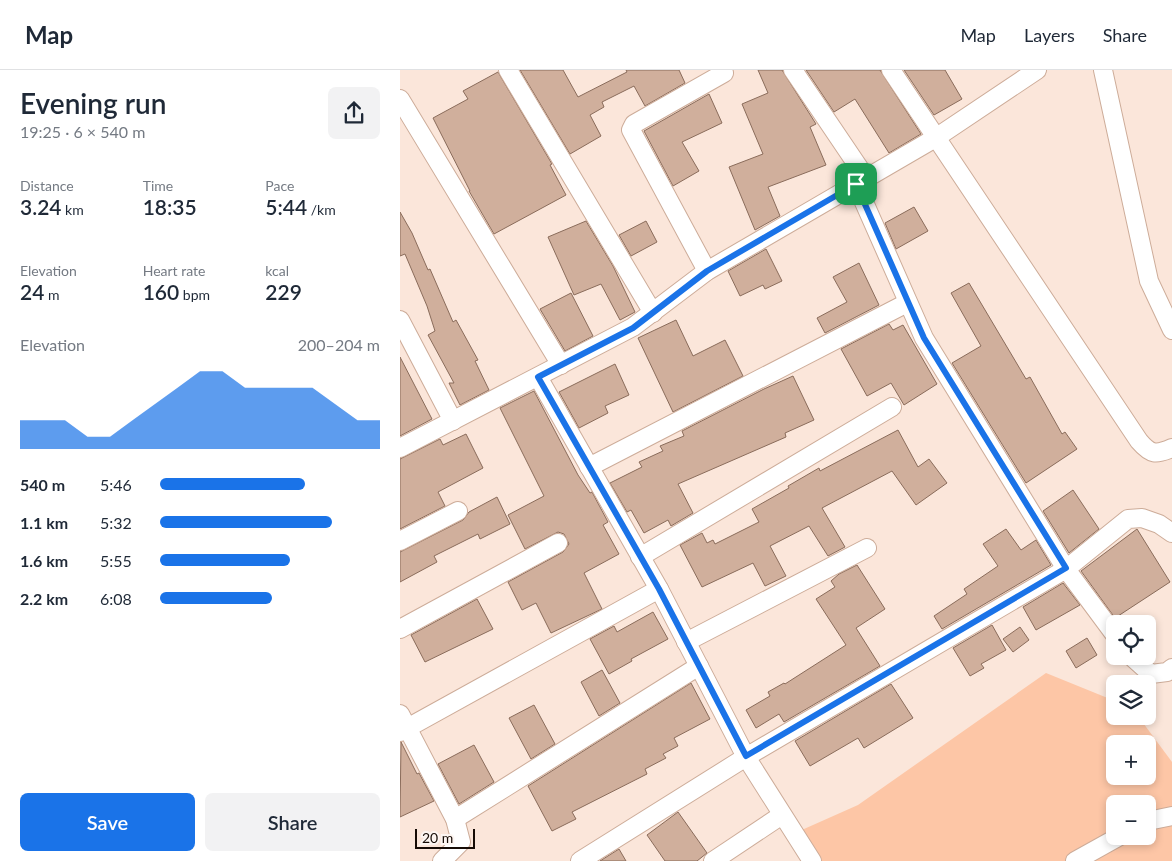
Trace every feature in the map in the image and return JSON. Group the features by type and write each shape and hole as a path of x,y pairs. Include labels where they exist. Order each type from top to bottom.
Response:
{"street":[{"path":"508,70 653,313"},
{"path":"793,70 861,181 907,303 924,338 1066,568 1106,623"},
{"path":"892,70 1139,441 1148,451 1159,453 1172,448"},
{"path":"400,448 633,328 707,271 937,137 1036,70"},
{"path":"1102,70 1149,281 1172,330"},
{"path":"707,271 631,130 634,124 724,74"},
{"path":"400,99 561,365"},
{"path":"589,467 907,303"},
{"path":"400,320 453,421"},
{"path":"538,377 659,589 746,756 812,861"},
{"path":"640,557 892,407"},
{"path":"400,541 458,511"},
{"path":"580,861 746,756 1066,568 1128,519 1142,518 1159,524 1172,533"},
{"path":"400,629 558,543"},
{"path":"686,642 867,548"},
{"path":"442,861 461,842 455,819 403,724 659,589"},
{"path":"1141,665 1151,674 1170,673"},
{"path":"455,819 699,666"},
{"path":"713,861 782,815"},
{"path":"1156,819 1172,816"},
{"path":"1075,861 1106,844"}],"shaded area":[{"path":"1046,673 1106,697 1106,725 1145,725 1152,735 1106,735 1106,785 1156,785 1156,740 1172,762 1172,861 814,861 795,833 858,805"}],"building":[{"path":"520,70 563,70 578,97 627,72 626,70 679,70 685,83 645,106 634,86 602,102 604,107 590,115 601,136 570,154"},
{"path":"758,70 782,70 816,124 810,127 826,165 768,187 780,216 755,230 729,167 763,154 742,104 768,93"},
{"path":"806,70 880,70 921,134 889,153 855,99 834,112"},
{"path":"904,70 945,70 962,99 934,115"},
{"path":"498,72 552,164 550,165 566,195 494,234 469,191 433,118 468,99 463,91"},
{"path":"709,94 722,123 682,142 699,171 673,186 644,131"},
{"path":"914,207 928,231 896,249 885,223"},
{"path":"400,212 412,233 428,270 430,269 453,322 456,320 478,360 475,361 489,390 460,405 449,383 454,383 428,335 435,331 427,306 405,254 400,256"},
{"path":"586,221 613,266 635,312 620,320 601,284 574,295 548,237"},
{"path":"646,221 657,242 631,256 619,235"},
{"path":"766,249 782,281 765,289 763,285 740,296 728,271"},
{"path":"859,263 879,305 825,333 817,318 847,302 833,277"},
{"path":"969,283 1026,379 1030,377 1062,434 1065,432 1077,449 1026,483 952,363 981,346 951,293"},
{"path":"571,293 593,336 565,351 540,309"},
{"path":"676,320 693,356 725,340 743,376 673,412 638,338"},
{"path":"889,324 893,330 903,325 937,384 904,405 891,383 867,396 841,349"},
{"path":"400,357 432,419 400,436"},
{"path":"615,364 629,395 605,406 608,413 579,428 559,392"},
{"path":"793,376 814,420 785,433 786,437 678,484 693,513 671,526 668,520 644,533 631,510 627,512 610,483 642,467 639,462 663,451 660,446 684,436 682,431"},
{"path":"534,391 578,475 590,493 592,492 608,522 603,525 619,554 584,573 602,609 551,633 536,603 522,610 508,582 563,552 569,544 564,534 558,532 525,549 508,515 544,496 500,408"},
{"path":"898,430 918,467 929,459 947,483 916,505 892,471 822,508 845,547 828,556 809,526 770,546 786,576 765,586 753,563 702,587 680,545 702,533 707,543 713,540 715,544 759,522 752,509 819,468 820,471"},
{"path":"466,434 483,468 438,492 445,506 400,529 400,459 440,439 443,445"},
{"path":"1073,490 1099,529 1069,553 1043,511"},
{"path":"497,497 510,524 480,539 478,534 434,556 437,562 400,582 400,552 463,520 469,512"},
{"path":"1006,529 1021,550 1036,540 1051,565 942,629 934,616 967,594 964,589 998,566 983,544"},
{"path":"1137,529 1170,582 1120,615 1113,615 1081,571"},
{"path":"857,565 885,609 856,628 880,666 784,722 779,714 756,728 746,710 770,696 768,692 785,684 846,645 816,599 835,587 831,581 839,574"},
{"path":"1063,583 1080,605 1036,630 1023,607"},
{"path":"477,599 493,629 425,662 411,635"},
{"path":"653,612 668,639 631,659 632,661 609,674 590,639 614,626 617,632"},
{"path":"992,625 1006,650 981,664 984,668 970,676 953,648"},
{"path":"1020,627 1029,640 1013,652 1003,639"},
{"path":"1087,638 1097,655 1076,668 1066,651"},
{"path":"602,670 620,703 599,716 581,682"},
{"path":"691,683 710,719 674,738 678,746 663,754 666,758 645,769 647,774 572,812 576,819 552,831 528,786"},
{"path":"891,684 913,718 864,748 858,738 810,766 795,741"},
{"path":"534,705 555,744 531,759 509,718"},
{"path":"401,742 417,774 419,773 434,801 400,817"},
{"path":"474,745 494,782 459,804 438,764"},
{"path":"678,812 707,853 697,861 665,861 647,835"},
{"path":"619,849 626,861 600,861"}],"route":[{"path":"856,184 924,338 1066,568 746,756 659,589 538,377 633,328 679,295 707,271 856,184"}]}
